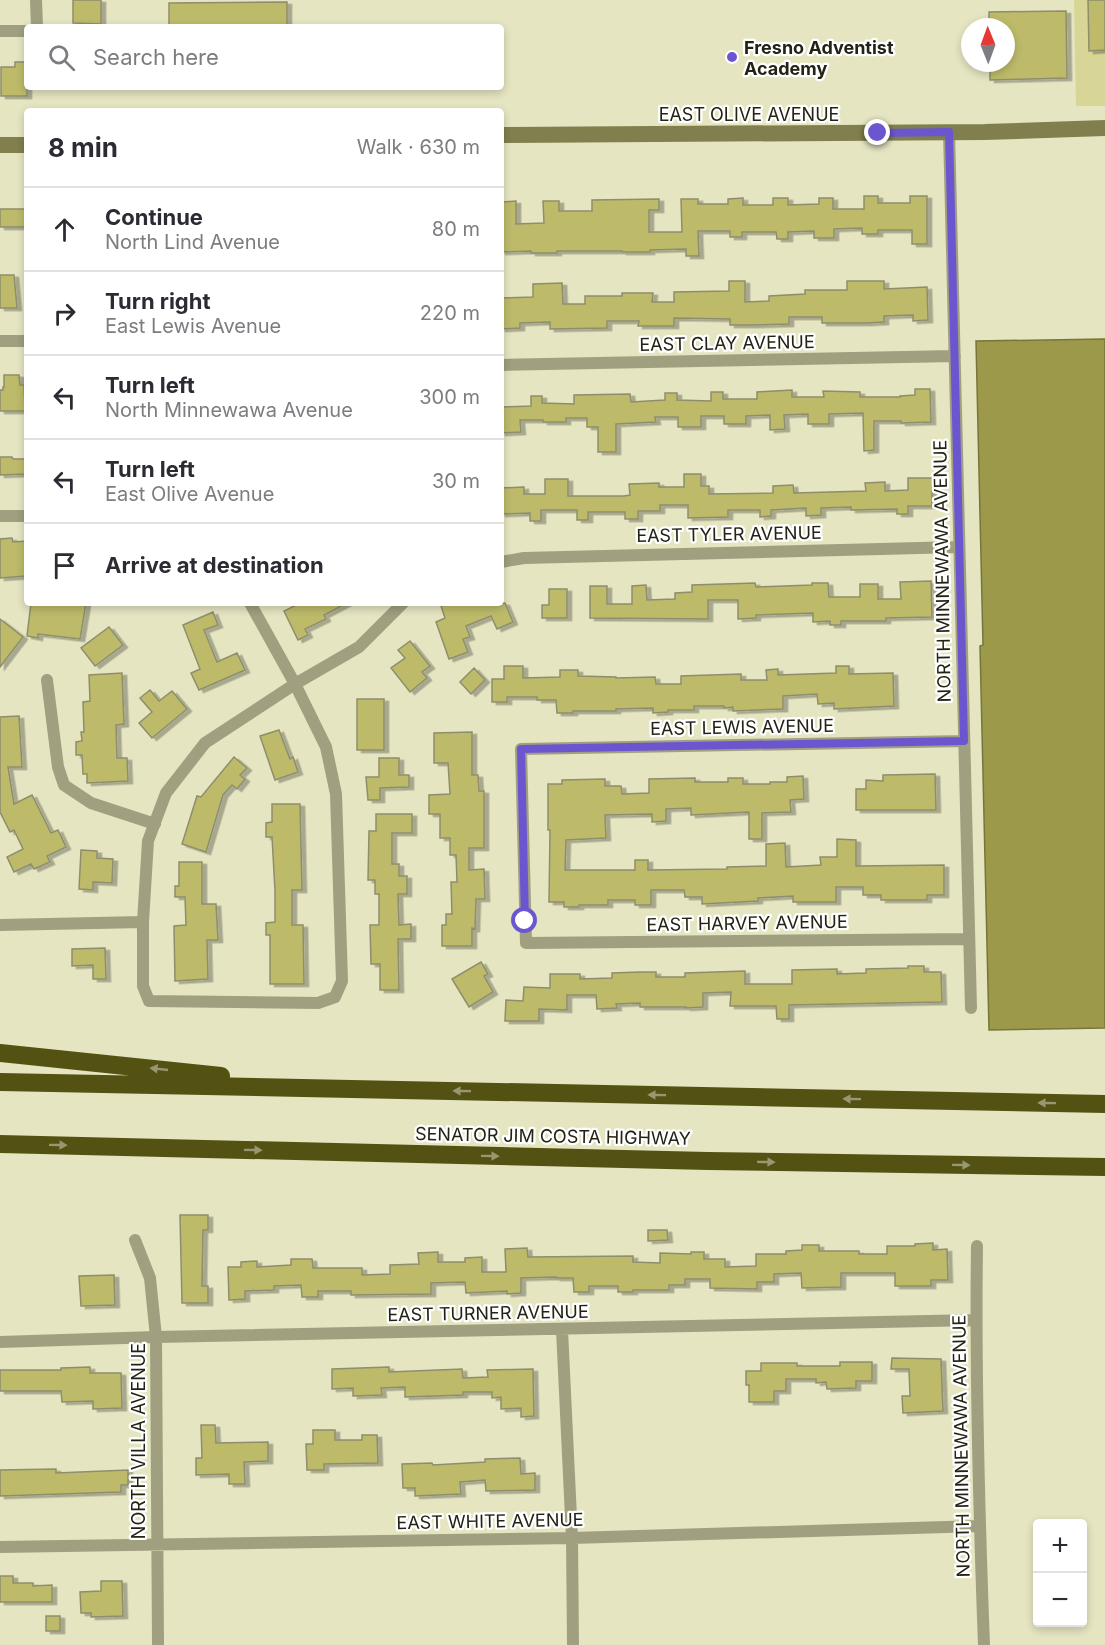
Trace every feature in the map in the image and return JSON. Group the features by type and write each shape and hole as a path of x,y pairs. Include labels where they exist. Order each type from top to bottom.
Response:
{"highway":[{"path":"0,1053 342,1089"},
{"path":"0,1083 1105,1104"},
{"name":"SENATOR JIM COSTA HIGHWAY","path":"0,1144 708,1161 1105,1167"}],"main road":[{"name":"EAST OLIVE AVENUE","path":"504,135 949,132 1105,128"},
{"path":"0,145 24,145"}],"street":[{"path":"36,0 37,24"},
{"path":"0,30 24,31"},
{"name":"NORTH MINNEWAWA AVENUE","path":"949,132 971,1008"},
{"path":"0,341 24,340"},
{"name":"EAST CLAY AVENUE","path":"504,365 954,356"},
{"path":"0,516 24,516"},
{"name":"EAST TYLER AVENUE","path":"504,561 524,558 959,547"},
{"path":"252,606 295,684 326,747 336,794 342,981 335,998 318,1004 149,1001 143,986 143,921 148,841 166,793 205,743 295,684 359,646 400,606"},
{"path":"47,680 58,767 64,785 91,803 155,824"},
{"name":"EAST LEWIS AVENUE","path":"526,943 521,749 964,741"},
{"path":"0,925 143,921"},
{"name":"EAST HARVEY AVENUE","path":"526,943 969,939"},
{"name":"NORTH VILLA AVENUE","path":"135,1240 150,1278 156,1337 158,1645"},
{"name":"NORTH MINNEWAWA AVENUE","path":"977,1246 976,1320 984,1645"},
{"name":"EAST TURNER AVENUE","path":"0,1342 976,1320"},
{"path":"561,1330 572,1538 573,1645"},
{"name":"EAST WHITE AVENUE","path":"0,1547 572,1538 980,1526"}],"shaded area":[{"path":"1074,0 1105,0 1105,106 1076,106"},
{"path":"1105,339 1105,1028 989,1030 976,341"}],"building":[{"path":"73,0 101,0 101,24 73,23"},
{"path":"1088,0 1105,0 1105,50 1089,51"},
{"path":"287,2 287,24 169,24 169,3"},
{"path":"1066,11 1067,78 990,80 990,72 1015,72 1015,18 989,18 989,12"},
{"path":"15,62 24,62 24,90 27,90 27,96 1,96 1,67 15,67"},
{"path":"864,196 878,196 878,203 910,203 910,196 927,196 927,244 912,244 912,230 878,230 878,234 862,234 862,228 834,229 834,238 814,238 814,231 788,232 788,239 777,239 776,232 742,232 742,237 730,237 730,231 698,231 699,256 686,256 686,249 650,250 650,252 504,252 504,202 516,201 516,224 544,223 543,201 559,201 559,211 592,211 592,200 659,199 659,210 649,210 649,232 682,232 681,199 698,199 698,204 728,204 728,199 743,198 743,205 773,205 773,198 788,198 788,205 819,204 819,198 833,198 833,209 864,209"},
{"path":"0,209 24,209 24,227 0,227"},
{"path":"0,275 14,275 17,308 0,308"},
{"path":"729,281 745,281 745,302 769,301 769,296 805,294 805,290 847,290 847,281 884,281 884,289 927,287 928,320 913,321 913,315 884,316 884,322 822,323 822,317 789,317 789,324 730,325 730,319 674,318 674,326 638,326 639,321 607,321 607,328 550,329 550,322 520,323 520,328 504,329 504,298 533,297 533,284 562,283 563,304 585,304 585,296 622,296 622,293 653,293 652,302 674,302 674,292 729,291"},
{"path":"4,375 19,375 20,385 24,385 24,411 0,411 0,390 4,387"},
{"path":"915,389 930,389 931,422 874,421 874,450 864,451 863,413 829,414 829,424 808,424 808,414 784,415 785,429 770,430 770,415 746,416 746,424 724,424 724,416 701,416 701,427 678,427 678,417 655,417 656,422 616,424 616,452 598,452 598,427 587,427 587,418 566,418 566,422 520,420 521,432 504,433 504,407 531,406 531,396 542,396 542,403 574,404 574,395 630,394 631,402 665,400 665,393 677,393 677,400 711,401 711,392 723,392 723,399 757,399 757,392 792,390 792,397 824,397 823,391 860,392 860,397 915,395"},
{"path":"0,457 24,459 24,474 0,475"},
{"path":"684,474 701,474 701,486 709,486 709,494 773,493 773,486 793,485 794,493 866,491 865,483 885,482 885,491 908,490 908,478 932,478 932,506 908,506 908,514 897,514 897,509 851,510 851,507 821,508 821,515 806,516 806,508 771,510 771,516 760,517 760,510 728,510 728,517 688,518 688,505 660,505 660,511 638,511 638,519 625,519 625,512 588,512 588,520 577,520 577,510 541,510 541,521 530,521 530,513 504,514 504,488 524,487 524,494 545,494 545,479 568,479 568,496 630,495 629,484 659,483 659,487 684,487"},
{"path":"12,538 13,542 24,541 24,576 0,578 0,539"},
{"path":"931,581 932,617 886,618 886,621 841,621 841,625 830,625 830,621 813,622 813,613 756,615 756,618 738,619 738,600 708,600 708,619 590,618 590,586 607,586 607,604 632,604 632,586 646,585 647,600 675,599 675,593 692,592 692,585 755,583 756,587 828,583 829,597 860,597 860,584 878,584 878,599 901,599 900,582"},
{"path":"549,589 567,589 567,618 542,618 542,605 549,605"},
{"path":"505,603 513,622 497,629 491,616 466,626 470,637 463,639 468,652 449,659 436,622 445,618 441,606 504,606"},
{"path":"31,606 86,606 80,639 38,634 38,638 27,636"},
{"path":"294,606 341,606 324,615 326,619 305,629 308,635 298,640 284,611"},
{"path":"213,612 218,625 204,630 217,662 237,653 245,670 199,690 191,673 200,669 183,625"},
{"path":"0,619 23,637 0,667"},
{"path":"109,627 123,645 95,666 81,648"},
{"path":"410,641 430,666 422,672 427,678 410,692 391,668 405,658 398,650"},
{"path":"504,666 523,666 523,678 560,677 560,670 578,670 578,676 655,677 656,684 681,684 681,676 741,674 741,680 767,680 766,670 778,669 778,675 836,673 836,666 849,666 849,674 893,673 894,706 834,709 834,703 818,704 817,694 783,696 783,709 733,711 733,707 694,706 694,710 668,710 668,712 653,713 653,708 557,713 556,700 537,700 537,697 507,697 507,702 492,702 492,679 504,679"},
{"path":"474,668 485,680 471,694 460,682"},
{"path":"122,673 124,724 116,725 117,758 127,758 128,781 87,783 87,774 83,774 82,755 76,755 76,742 82,741 81,732 84,732 83,702 90,701 89,675"},
{"path":"150,690 159,701 172,691 187,709 152,738 139,723 152,712 140,698"},
{"path":"357,699 384,699 384,750 357,750"},
{"path":"19,716 22,767 8,767 14,804 32,795 51,833 58,830 66,847 47,856 50,862 34,869 31,864 14,872 7,857 23,849 14,830 10,832 0,812 0,717"},
{"path":"279,730 290,759 293,757 298,772 275,780 260,736"},
{"path":"472,732 472,775 478,775 479,791 484,791 484,848 469,848 469,870 484,869 485,899 476,899 472,946 442,946 442,925 446,925 446,914 452,914 451,882 457,882 456,855 450,855 450,838 440,838 440,814 429,814 429,795 450,794 448,763 434,763 434,733"},
{"path":"234,757 247,768 240,775 245,779 237,789 232,785 223,795 206,852 182,844 197,796 201,797"},
{"path":"379,758 399,758 399,775 409,775 409,787 380,788 380,800 368,800 366,777 379,777"},
{"path":"935,774 936,810 856,810 856,789 866,789 866,780 883,781 883,775"},
{"path":"803,776 804,799 790,800 791,812 762,813 762,839 749,839 749,812 691,815 691,808 666,809 666,821 652,822 652,814 605,815 606,838 566,840 565,870 635,870 635,860 648,860 648,870 766,866 766,844 785,843 786,867 821,865 820,857 837,857 837,839 856,840 856,866 944,865 944,895 927,895 927,900 881,900 881,895 863,895 863,887 836,887 836,902 793,902 793,896 758,898 758,901 702,904 702,897 685,897 684,890 651,890 651,905 635,905 635,900 608,900 608,905 564,907 564,902 549,902 548,784 562,784 562,780 605,779 605,786 621,786 622,794 649,793 649,779 695,778 695,782 728,782 728,778 743,778 743,784 770,784 770,782 787,782 787,777"},
{"path":"272,804 300,804 302,890 292,890 292,925 303,925 304,984 270,984 270,935 266,935 266,923 275,922 275,891 272,837 266,837 266,823 272,822"},
{"path":"376,814 412,814 412,833 392,833 392,864 399,864 399,876 407,876 407,894 398,894 399,925 411,924 411,939 398,939 399,990 380,990 380,964 371,964 370,925 379,925 379,894 375,894 375,880 368,880 369,831 376,831"},
{"path":"81,850 97,851 97,858 113,859 112,883 93,882 93,890 79,889"},
{"path":"179,862 202,862 202,904 216,904 218,940 207,940 208,979 175,981 174,926 186,925 185,897 175,897 175,886 179,886"},
{"path":"105,948 106,979 93,979 93,965 72,966 72,949"},
{"path":"481,962 488,974 484,976 493,992 469,1007 452,979"},
{"path":"908,966 924,966 924,972 941,972 942,1002 789,1005 789,1019 777,1019 776,1006 730,1006 731,992 703,993 703,1007 686,1008 640,1007 640,1003 616,1004 617,1008 597,1009 596,995 567,995 567,1010 539,1009 539,1021 505,1021 506,1000 523,1001 524,987 550,988 550,974 580,974 580,979 612,978 612,973 656,972 656,977 685,977 685,973 745,971 745,984 792,984 792,970 837,969 837,974 866,973 866,969 908,968"},
{"path":"180,1215 208,1215 208,1230 203,1230 202,1286 208,1286 208,1303 182,1303"},
{"path":"648,1230 667,1230 668,1240 648,1241"},
{"path":"933,1243 933,1250 947,1249 948,1280 931,1280 931,1286 895,1286 895,1273 841,1273 841,1287 802,1288 801,1273 774,1274 774,1282 757,1282 757,1289 710,1288 710,1279 685,1279 685,1285 669,1285 669,1290 618,1292 618,1286 589,1286 589,1292 574,1292 573,1278 556,1277 521,1278 521,1293 507,1294 507,1291 466,1293 465,1282 431,1283 431,1294 351,1295 351,1291 318,1291 318,1297 302,1297 301,1285 274,1286 274,1290 245,1291 245,1299 229,1300 228,1267 241,1267 241,1262 257,1261 257,1267 291,1265 291,1259 312,1259 313,1268 362,1268 362,1275 390,1274 390,1265 419,1264 418,1253 438,1252 438,1262 465,1262 465,1258 482,1257 482,1272 506,1272 505,1249 527,1248 528,1257 633,1256 633,1262 660,1263 660,1253 704,1252 704,1259 725,1259 725,1267 756,1266 756,1254 786,1254 786,1251 802,1250 802,1245 819,1245 819,1251 887,1254 887,1246 915,1246 915,1244"},
{"path":"114,1275 115,1305 81,1306 79,1276"},
{"path":"892,1358 941,1359 943,1411 903,1413 902,1396 910,1396 909,1369 891,1369"},
{"path":"840,1362 872,1362 872,1381 856,1381 856,1388 827,1389 826,1382 816,1383 816,1379 786,1379 786,1391 774,1391 774,1402 749,1402 746,1371 761,1371 761,1363 840,1366"},
{"path":"90,1367 90,1373 121,1373 122,1408 93,1409 93,1401 62,1402 61,1391 0,1391 0,1370 61,1370 61,1368"},
{"path":"389,1367 389,1372 462,1369 463,1378 488,1377 487,1370 533,1369 534,1416 521,1417 521,1408 501,1409 501,1397 492,1398 492,1392 405,1397 405,1387 381,1388 382,1395 353,1396 353,1388 332,1389 332,1369"},
{"path":"201,1425 215,1425 216,1443 268,1442 268,1461 244,1462 245,1484 229,1484 229,1474 196,1475 196,1458 202,1458"},
{"path":"313,1430 335,1430 335,1440 362,1440 362,1435 377,1435 378,1463 324,1464 324,1470 307,1470 306,1444 313,1444"},
{"path":"520,1458 521,1474 535,1473 535,1490 486,1491 485,1480 460,1482 461,1494 415,1496 415,1488 403,1488 402,1464 432,1463 433,1465 485,1462 485,1459"},
{"path":"56,1469 56,1473 128,1470 128,1485 121,1485 121,1492 0,1496 0,1470"},
{"path":"0,1576 13,1576 13,1583 33,1583 33,1586 52,1585 52,1602 0,1602"},
{"path":"101,1581 122,1581 123,1616 91,1617 91,1613 81,1613 80,1592 101,1591"},
{"path":"46,1616 60,1616 60,1631 46,1631"}],"place":[{"name":"Fresno Adventist Academy","path":"732,57"}],"route":[{"path":"525,921 521,749 964,741 949,132 878,133"}]}
